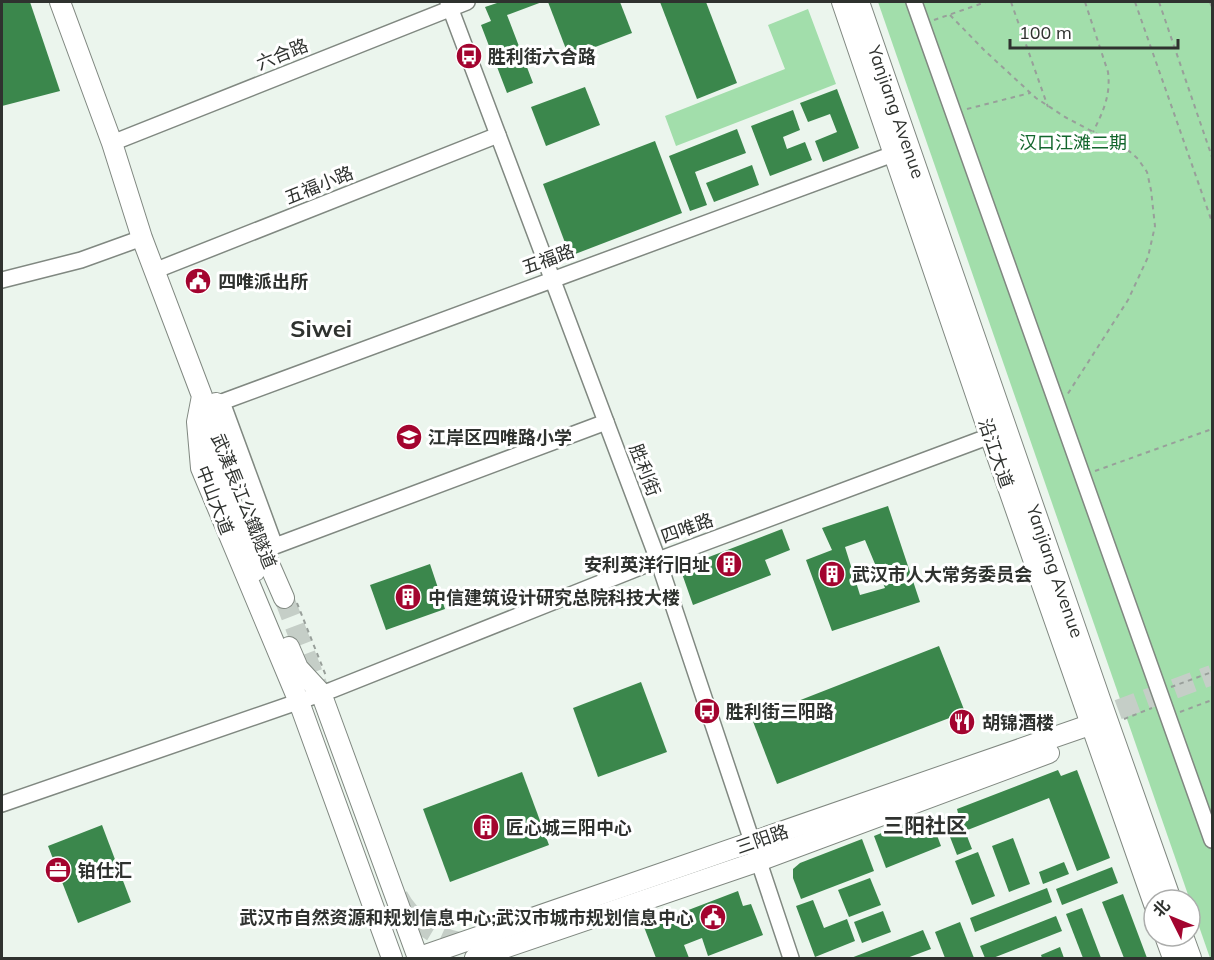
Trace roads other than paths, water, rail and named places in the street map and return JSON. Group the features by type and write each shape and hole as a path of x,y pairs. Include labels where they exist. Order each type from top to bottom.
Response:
{"main road":[{"name":"中山大道","path":"60,2 112,143 141,238 212,401 205,433 210,455 240,523 251,561 298,668 326,692 418,958"},
{"name":"沿江大道","path":"842,2 902,151 990,436 1105,726 1150,888"},
{"name":"Yanjiang Avenue","path":"859,2 902,151 1105,726 1166,888"},
{"name":"中山大道","path":"212,401 197,422 201,468 298,702 392,958"},
{"name":"武漢長江公鐵隧道","path":"212,401 213,422 218,443 291,599"},
{"name":"三阳路","path":"476,958 755,852 1105,726"},
{"name":"三阳路","path":"418,958 755,852"}],"street":[{"name":"六合路","path":"112,143 449,5 467,2"},
{"path":"914,2 1212,840"},
{"name":"胜利街","path":"449,5 658,560 791,958"},
{"name":"五福小路","path":"154,271 498,135"},
{"name":"五福路","path":"212,401 902,151"},
{"path":"2,280 81,260 141,238"},
{"name":"中山大道","path":"212,401 275,546 606,422"},
{"name":"四唯路","path":"2,804 326,692 658,560 990,436"}],"tunnel":[{"path":"284,598 320,692"},
{"path":"1090,720 1212,675"},
{"path":"398,896 411,914 428,929 449,939 471,943"}],"place":[{"name":"胜利街六合路","path":"469,56"},
{"name":"四唯派出所","path":"198,281"},
{"name":"江岸区四唯路小学","path":"409,437"},
{"name":"安利英洋行旧址","path":"729,564"},
{"name":"武汉市人大常务委员会","path":"832,574"},
{"name":"中信建筑设计研究总院科技大楼","path":"408,597"},
{"name":"胜利街三阳路","path":"707,711"},
{"name":"胡锦酒楼","path":"962,722"},
{"name":"匠心城三阳中心","path":"486,827"},
{"name":"铂仕汇","path":"58,870"},
{"name":"武汉市自然资源和规划信息中心;武汉市城市规划信息中心","path":"713,917"}],"district":[{"name":"Siwei","path":"321,328"},
{"name":"三阳社区","path":"925,825"}],"park label":[{"name":"汉口江滩二期","path":"1073,142"}]}
